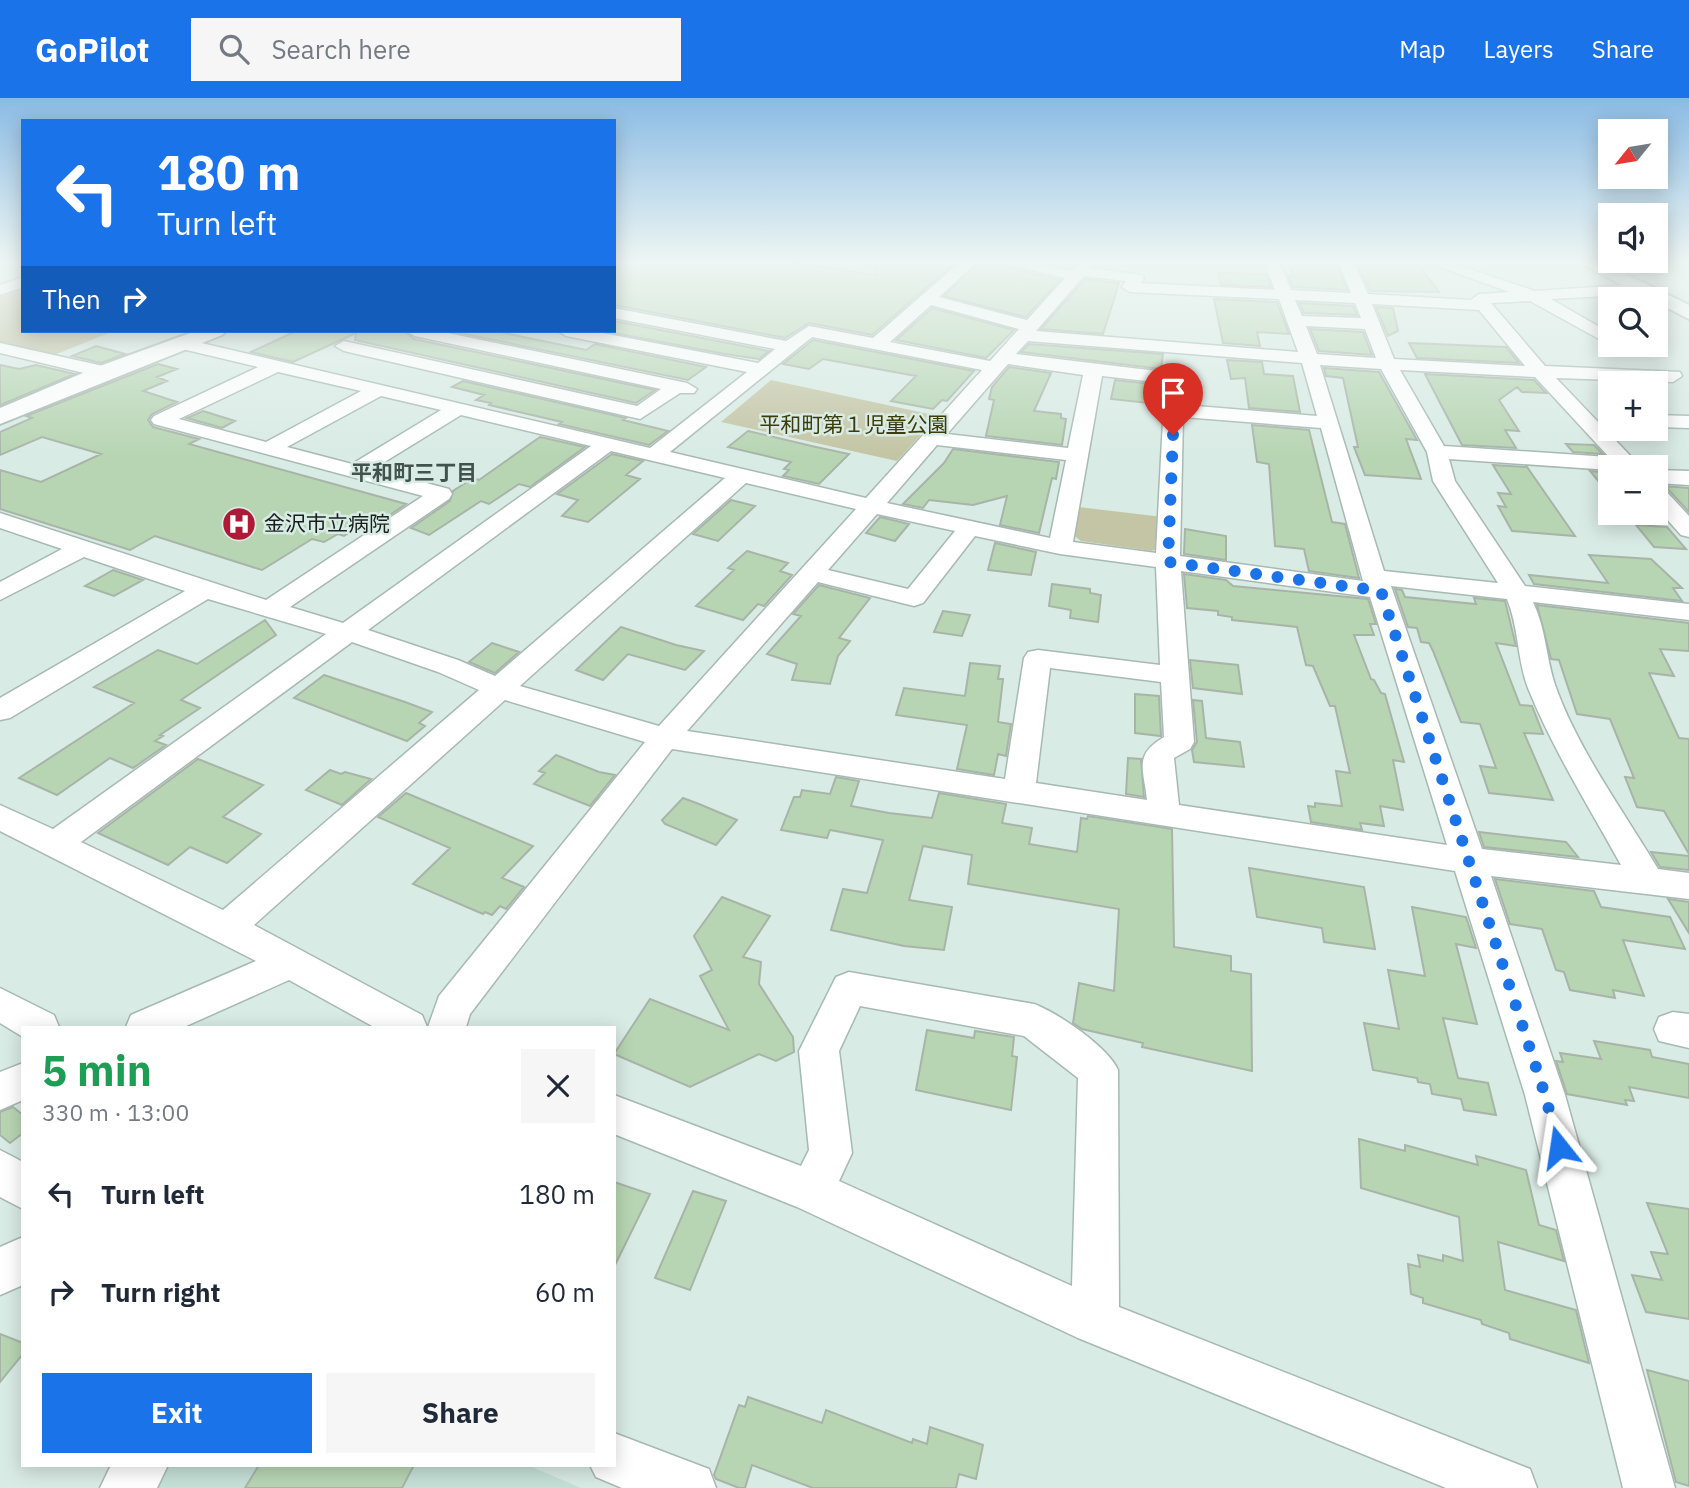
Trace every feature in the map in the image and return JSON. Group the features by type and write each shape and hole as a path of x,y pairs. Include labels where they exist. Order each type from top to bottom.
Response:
{"main road":[{"path":"5,412 209,333"}],"street":[{"path":"681,326 790,347"},
{"path":"877,344 898,326"},
{"path":"1009,326 1024,331 1310,360 1542,374 1681,379"},
{"path":"447,1026 452,1008 665,738 1029,326"},
{"path":"1298,326 1377,584 1545,1095 1648,1488"},
{"path":"1374,326 1388,365 1437,452 1444,481 1516,592 1528,620 1541,685 1568,743 1647,881"},
{"path":"1499,326 1619,455"},
{"path":"656,453 809,331 997,362 1094,368 1175,377 1168,562 1179,742 1158,754 1164,814"},
{"path":"270,609 441,495 161,420 286,367 332,352 372,333"},
{"path":"430,333 726,397"},
{"path":"576,333 762,369"},
{"path":"180,343 610,442 872,506 1060,547 1168,562 1377,584 1516,592 1689,612"},
{"path":"0,348 105,372"},
{"path":"423,398 509,351"},
{"path":"332,352 469,373 639,413 677,387"},
{"path":"1640,357 1681,379"},
{"path":"1060,547 1094,368"},
{"path":"268,449 380,388"},
{"path":"354,472 460,407"},
{"path":"1174,410 1329,424"},
{"path":"1585,419 1598,420"},
{"path":"1668,421 1689,422"},
{"path":"930,438 1077,455"},
{"path":"55,844 610,442"},
{"path":"1437,452 1598,464"},
{"path":"227,928 742,475"},
{"path":"1668,477 1689,478"},
{"path":"1668,507 1689,530"},
{"path":"0,520 205,590 448,666 497,688 665,738 1466,860 1689,886"},
{"path":"812,573 914,598 970,527"},
{"path":"0,592 83,548"},
{"path":"0,711 205,590"},
{"path":"1019,792 1038,658 1175,675"},
{"path":"0,817 227,928 406,1026"},
{"path":"147,1026 290,963"},
{"path":"811,1191 831,1153 818,1051 849,988 1034,1021 1098,1070 1095,1321"},
{"path":"0,1004 38,1026"},
{"path":"0,1091 21,1082"},
{"path":"616,1115 811,1191 1095,1321 1511,1488"},
{"path":"0,1171 21,1187"},
{"path":"0,1272 21,1261"},
{"path":"616,1460 690,1488"},
{"path":"126,1488 141,1467"}],"shaded area":[{"path":"162,1467 532,1467 581,1488 148,1488"}],"green space":[{"path":"0,326 21,326 21,333 109,333 54,355 0,344"},
{"name":"平和町第１児童公園","path":"771,380 938,416 897,461 721,422"},
{"path":"1078,507 1163,517 1162,546 1152,551 1081,541 1071,533"}],"building":[{"path":"616,326 639,326 769,351 759,359 614,333"},
{"path":"722,326 804,326 785,338"},
{"path":"824,326 882,326 872,335"},
{"path":"912,326 999,326 1014,330 986,358 896,340"},
{"path":"1044,326 1106,326 1103,334 1041,329"},
{"path":"1219,326 1286,326 1289,334 1257,332 1260,346 1223,343"},
{"path":"1384,326 1397,326 1398,331 1388,336"},
{"path":"1310,329 1363,332 1372,355 1319,351"},
{"path":"292,333 356,333 293,362 251,352"},
{"path":"356,333 406,333 414,339 655,390 636,403 355,340"},
{"path":"460,333 505,333 586,350 595,344 706,367 688,380"},
{"path":"813,340 974,371 947,401 942,400 933,409 891,401 916,376 823,359 809,369 783,364"},
{"path":"1409,343 1506,347 1519,363 1417,358"},
{"path":"1029,344 1163,354 1161,369 1021,352"},
{"path":"96,346 125,354 101,363 72,356"},
{"path":"1227,360 1262,362 1264,374 1293,376 1300,412 1249,408 1245,378 1231,379"},
{"path":"158,364 177,369 157,377 167,381 143,391 177,402 152,414 148,420 153,427 199,439 189,444 406,504 384,519 374,516 344,536 338,534 324,542 312,539 262,570 155,536 130,550 0,509 0,470 41,482 101,454 42,437 0,455 0,432 32,418 26,416"},
{"path":"0,365 19,369 36,365 75,374 0,405"},
{"path":"1009,367 1051,373 1034,411 1061,414 1061,418 1066,419 1062,445 986,436 994,400 989,399 992,387"},
{"path":"1324,368 1379,372 1417,440 1406,439 1421,479 1365,475 1354,447 1358,447 1343,378 1326,376"},
{"path":"1425,374 1534,380 1546,393 1522,392 1517,387 1499,400 1519,431 1505,430 1516,448 1462,445"},
{"path":"1115,380 1159,385 1157,404 1111,399"},
{"path":"463,381 626,418 623,420 668,431 649,445 559,424 562,422 489,405 491,403 476,400 484,395 452,387"},
{"path":"203,411 235,421 222,428 187,418"},
{"path":"1252,425 1309,430 1332,522 1345,524 1359,578 1309,571 1304,549 1275,546 1269,464 1257,462"},
{"path":"748,431 849,454 819,484 783,476 789,470 784,469 791,462 728,447"},
{"path":"540,437 585,447 530,487 519,484 489,504 481,501 429,535 411,528 450,501 453,491 473,478 479,480"},
{"path":"1566,444 1594,445 1603,454 1573,452"},
{"path":"953,449 1059,462 1056,479 1052,478 1039,533 1000,525 1007,496 973,505 929,500 923,508 903,504 944,463"},
{"path":"612,454 643,461 626,475 640,479 588,522 562,516 578,500 557,494"},
{"path":"1493,465 1527,467 1575,536 1512,531 1498,506 1506,507 1498,493 1511,494"},
{"path":"1590,471 1598,472 1598,481"},
{"path":"1668,486 1689,488 1689,512 1668,489"},
{"path":"731,500 755,506 718,541 693,534"},
{"path":"880,517 909,524 895,541 866,533"},
{"path":"1636,525 1667,527 1686,549 1654,547"},
{"path":"1185,529 1226,536 1226,560 1184,554"},
{"path":"995,543 1036,552 1031,575 988,570"},
{"path":"747,551 788,563 780,571 792,575 764,606 758,604 743,620 696,606 734,570 728,568"},
{"path":"1589,555 1651,559 1682,588 1673,588 1682,601 1534,584 1529,575 1608,583"},
{"path":"113,570 143,580 114,596 85,586"},
{"path":"1184,574 1226,580 1233,586 1368,599 1376,624 1370,624 1374,635 1354,635 1371,679 1381,693 1385,694 1404,762 1393,760 1403,810 1380,806 1384,826 1360,823 1362,830 1311,822 1308,806 1315,807 1315,803 1342,806 1336,771 1350,773 1335,706 1330,706 1313,666 1306,665 1297,627 1232,620 1232,617 1218,615 1218,611 1187,608"},
{"path":"1052,584 1090,589 1090,593 1101,595 1098,622 1070,618 1071,610 1049,606"},
{"path":"819,585 870,598 839,638 850,641 838,656 830,684 792,680 797,664 767,654 801,616 793,614"},
{"path":"1395,589 1402,590 1405,597 1476,604 1474,598 1505,601 1516,646 1496,643 1520,705 1532,706 1543,734 1524,733 1553,800 1489,793 1480,766 1496,768 1480,724 1461,722 1433,651 1429,643 1421,642 1417,628 1408,627"},
{"path":"1537,605 1689,623 1689,651 1660,649 1674,676 1649,673 1679,738 1689,739 1689,854 1664,811 1637,807 1625,777 1634,778 1610,719 1577,714 1559,660 1551,659"},
{"path":"943,611 970,615 962,636 934,632"},
{"path":"265,620 276,635 181,700 200,708 160,735 163,736 155,741 166,745 133,768 110,758 57,795 19,778 134,703 94,687 158,650 197,664"},
{"path":"621,627 704,651 685,670 628,654 603,680 576,670"},
{"path":"492,643 519,652 495,673 469,662"},
{"path":"1190,660 1238,665 1242,694 1193,688"},
{"path":"970,663 1000,666 998,679 1003,679 998,722 1011,724 1006,756 998,754 994,775 957,769 967,725 896,715 904,688 965,696"},
{"path":"324,675 432,712 419,723 425,726 407,741 294,698"},
{"path":"1135,694 1159,696 1161,736 1135,733"},
{"path":"1193,700 1202,701 1206,738 1240,742 1244,767 1194,762 1192,750 1197,742"},
{"path":"556,755 599,772 615,775 590,806 534,784 545,773 539,771"},
{"path":"1128,758 1141,759 1144,797 1126,794"},
{"path":"198,759 263,785 223,817 261,834 227,863 190,847 168,865 98,833"},
{"path":"330,770 371,779 342,805 306,790"},
{"path":"836,777 859,781 851,806 889,813 932,818 939,793 1006,804 1002,823 1032,828 1029,844 1077,852 1081,818 1087,819 1088,816 1172,829 1174,947 1231,956 1231,971 1251,974 1252,1071 1142,1047 1143,1043 1082,1029 1073,1023 1079,983 1114,991 1119,909 968,884 972,855 923,846 909,900 952,907 944,950 904,946 831,930 843,889 867,893 883,840 830,830 827,838 781,830 794,797 800,797 802,790 830,794"},
{"path":"406,793 533,846 502,878 524,887 506,909 500,906 492,915 485,912 483,914 413,884 450,848 378,817"},
{"path":"683,798 737,820 716,845 665,824 662,820"},
{"path":"1479,832 1566,842 1578,857 1484,847"},
{"path":"1651,852 1689,856 1689,870 1660,867"},
{"path":"1249,868 1364,887 1375,949 1324,942 1322,928 1257,917"},
{"path":"1495,879 1594,891 1601,907 1670,917 1685,949 1623,940 1644,996 1613,990 1615,998 1570,990 1564,972 1556,970 1542,929 1510,924"},
{"path":"722,897 770,916 743,957 761,962 759,984 793,1037 794,1052 776,1061 759,1054 690,1087 616,1055 650,999 729,1030 700,976 712,970 694,936"},
{"path":"1668,899 1689,902 1689,933"},
{"path":"1412,907 1466,917 1476,948 1456,944 1477,1024 1443,1018 1458,1078 1488,1083 1496,1115 1464,1110 1461,1099 1432,1094 1430,1084 1418,1082 1417,1078 1373,1070 1364,1023 1399,1029 1388,970 1425,976"},
{"path":"927,1030 974,1038 975,1031 1014,1037 1012,1056 1017,1057 1011,1110 916,1090"},
{"path":"1594,1041 1650,1050 1652,1057 1689,1064 1689,1098 1629,1087 1634,1101 1625,1100 1627,1105 1567,1094 1556,1061 1563,1062 1560,1053 1601,1059"},
{"path":"13,1107 21,1113 21,1135 10,1143 0,1135 0,1112"},
{"path":"1359,1139 1405,1151 1405,1145 1478,1165 1476,1156 1526,1170 1539,1225 1556,1230 1564,1261 1498,1242 1505,1290 1576,1310 1589,1363 1510,1339 1509,1333 1482,1324 1481,1320 1423,1303 1423,1298 1411,1294 1408,1264 1420,1267 1418,1255 1443,1261 1443,1255 1463,1261 1459,1217 1361,1188"},
{"path":"616,1183 650,1194 616,1263"},
{"path":"693,1191 726,1201 690,1290 655,1278"},
{"path":"1647,1203 1689,1209 1689,1319 1646,1312 1632,1275 1662,1280 1651,1252 1668,1254"},
{"path":"0,1334 21,1342 21,1356 0,1382"},
{"path":"1647,1370 1689,1381 1689,1486 1676,1482"},
{"path":"748,1397 822,1423 826,1410 912,1443 913,1439 927,1444 930,1427 983,1445 976,1479 959,1474 956,1488 813,1488 752,1465 745,1488 739,1488 716,1479 714,1475 739,1405 745,1407"},
{"path":"258,1467 413,1467 402,1488 245,1488"}],"place":[{"name":"金沢市立病院","path":"239,524"}],"district":[{"name":"平和町三丁目","path":"414,473"}],"route":[{"path":"1173,435 1168,562 1381,591 1466,860 1545,1095 1559,1147"}]}
